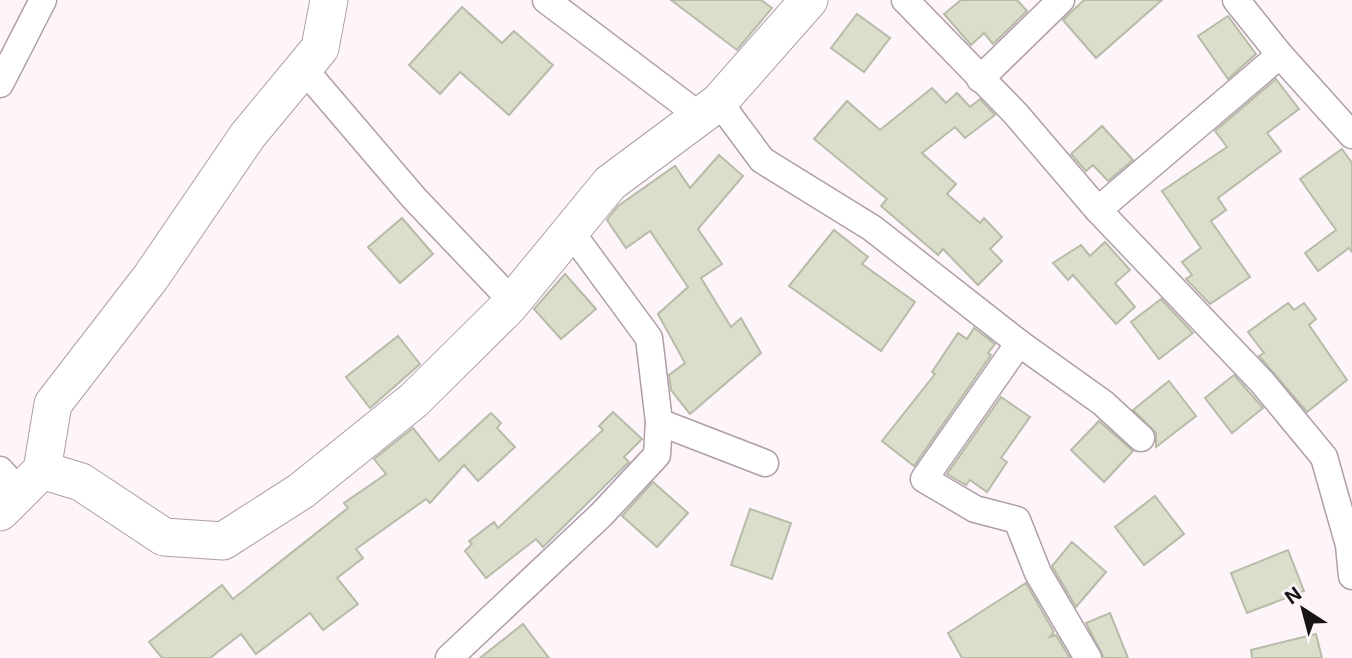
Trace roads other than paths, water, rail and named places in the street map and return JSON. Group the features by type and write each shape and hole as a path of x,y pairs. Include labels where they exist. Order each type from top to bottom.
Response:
{"main road":[{"path":"329,0 320,48 248,135 151,277 53,404 15,486 81,482 164,537 223,541 301,491 414,400 513,302 610,183 709,109 809,0"}],"street":[{"path":"0,84 43,0"},
{"path":"546,0 709,109 762,160 873,228 1019,343 1103,403 1141,438"},
{"path":"905,0 1015,113 1098,210 1262,382 1324,457 1351,544 1352,576"},
{"path":"980,79 1061,0"},
{"path":"1236,0 1280,55 1352,135"},
{"path":"1098,210 1280,55"},
{"path":"303,68 414,198 513,302"},
{"path":"449,658 601,515 657,456 659,422 649,338 571,232"},
{"path":"1019,343 925,479 975,509 1017,520 1038,573 1088,658"},
{"path":"659,422 765,463"}]}
